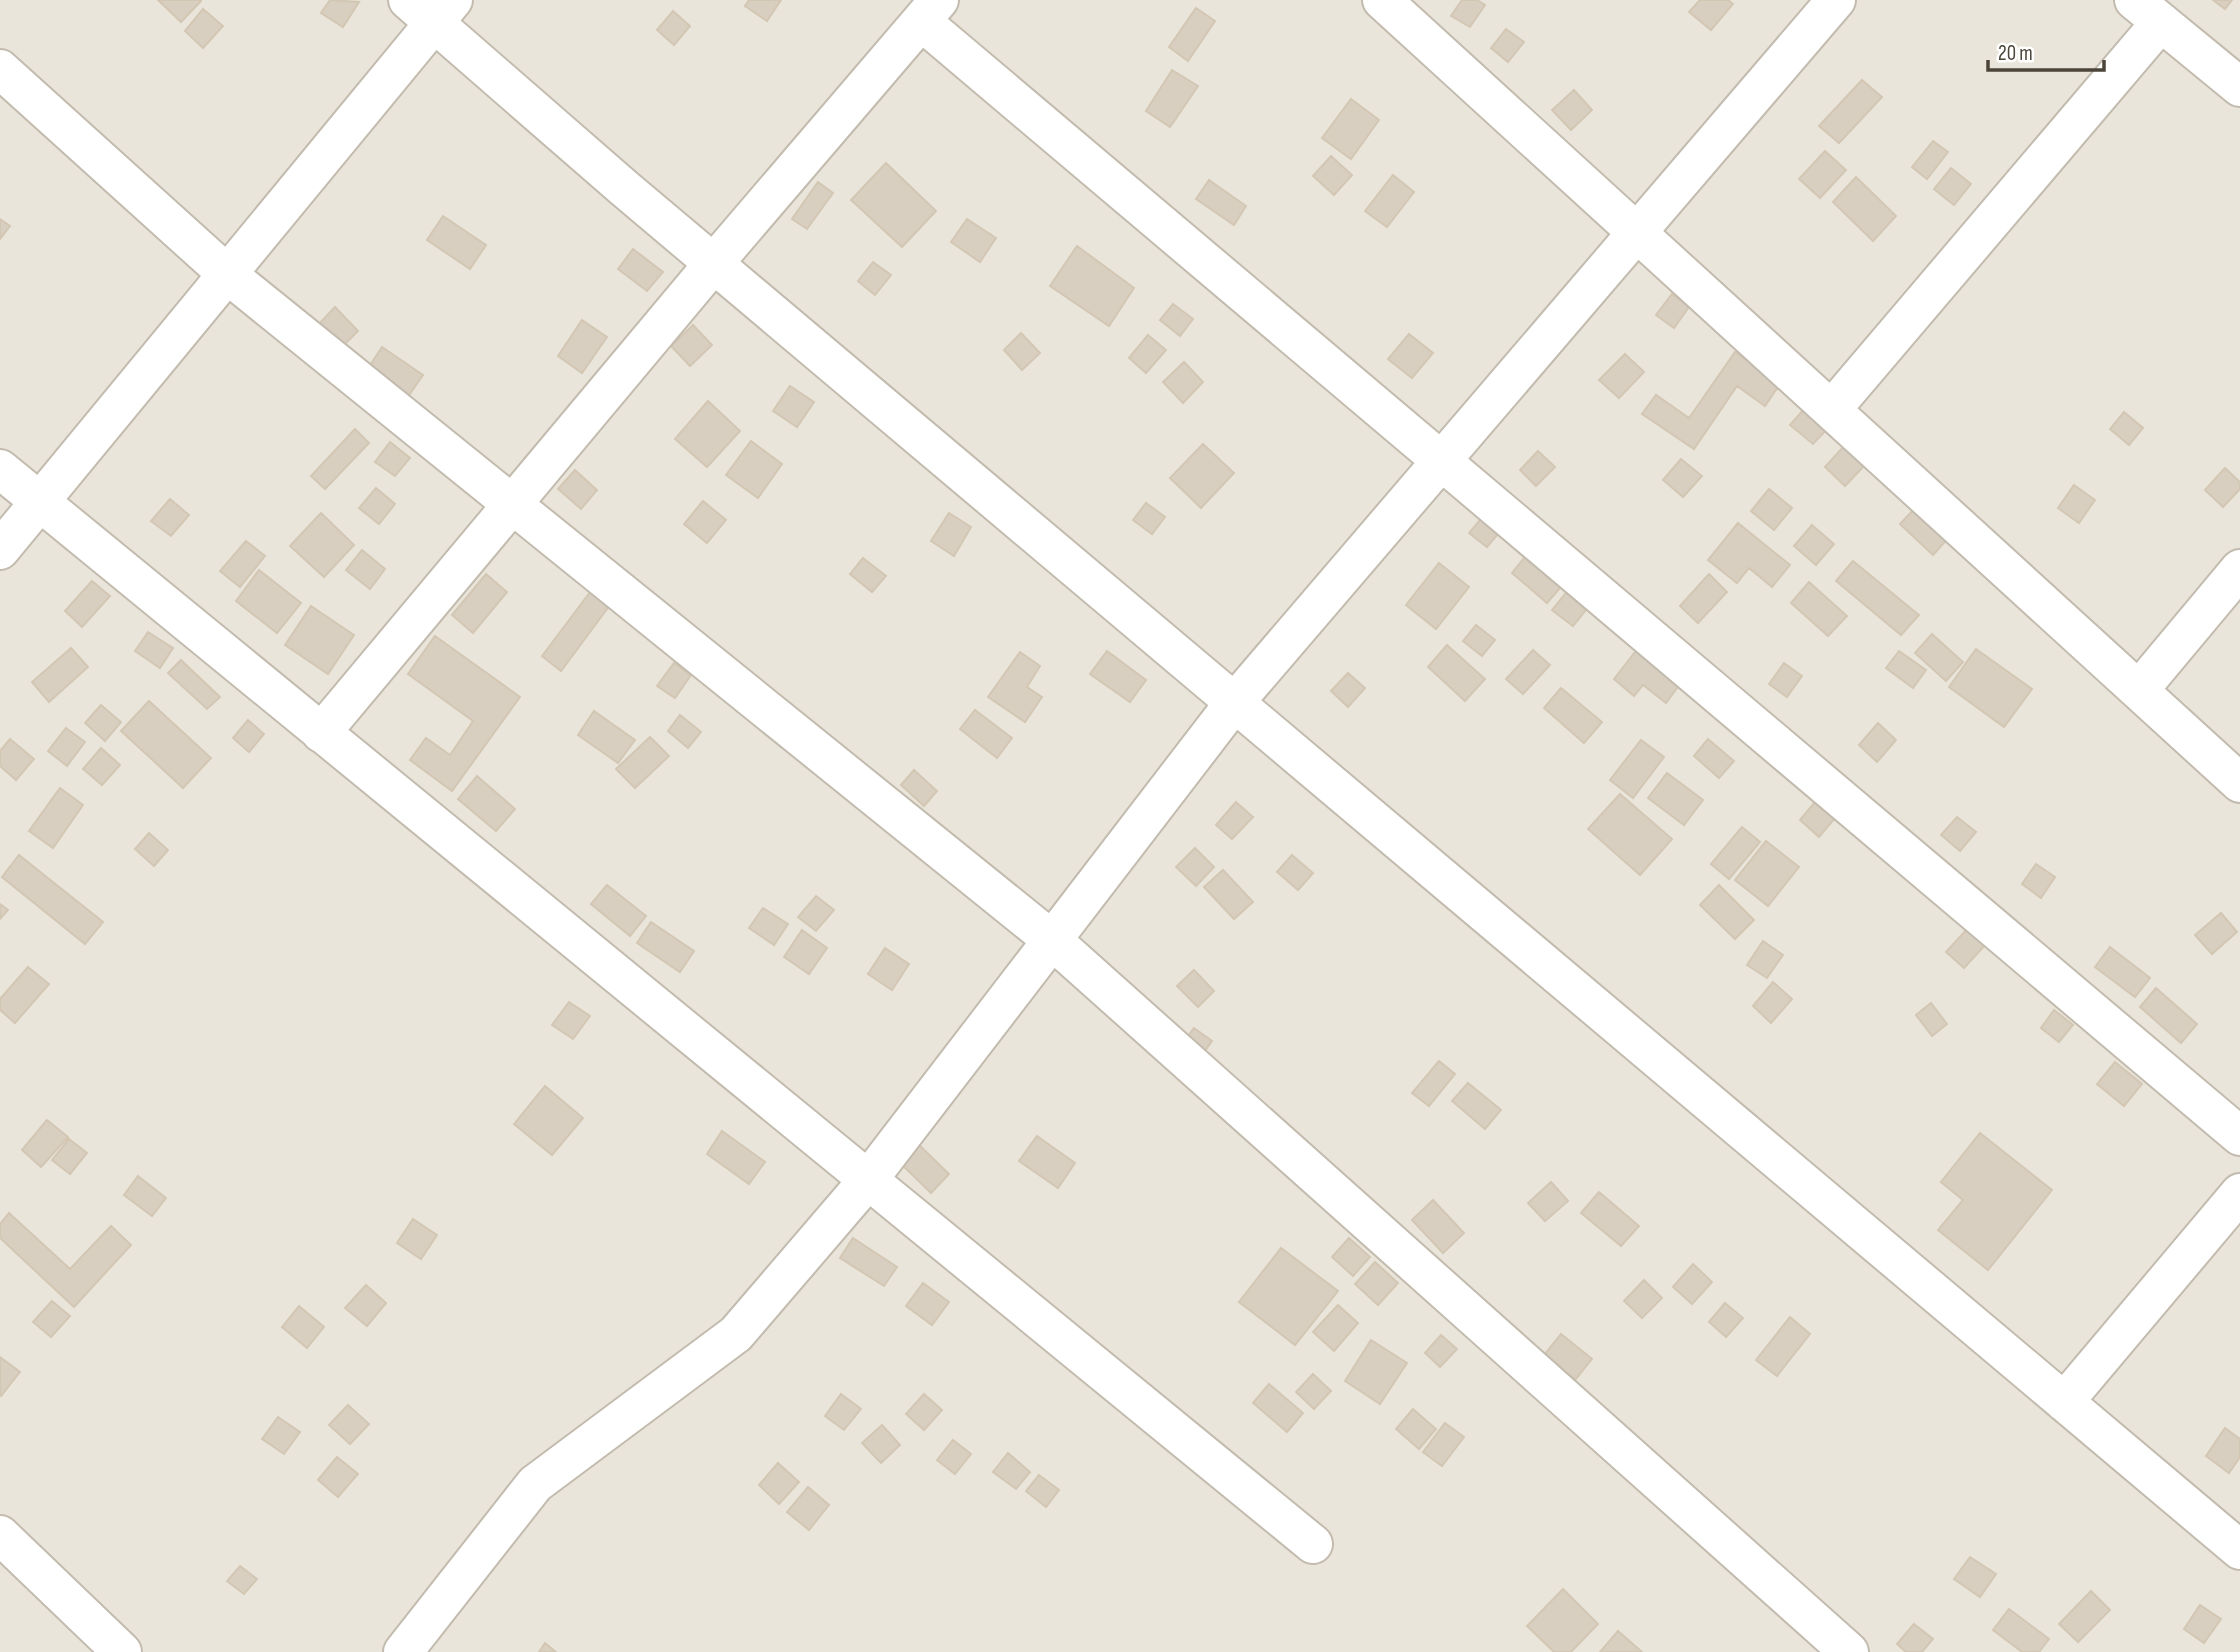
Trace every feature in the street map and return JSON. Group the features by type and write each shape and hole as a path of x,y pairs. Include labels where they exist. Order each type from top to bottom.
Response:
{"street":[{"path":"1382,0 2240,783"},
{"path":"403,1652 534,1484 736,1334 868,1180 1234,703 1836,0"},
{"path":"0,550 227,274 432,8 714,263 2240,1550"},
{"path":"321,733 714,263 930,11 1441,461 2240,1136"},
{"path":"1832,409 2148,11 2240,87"},
{"path":"0,69 227,274 1052,940 1849,1652"},
{"path":"0,469 1313,1544"},
{"path":"2139,690 2240,569"},
{"path":"2064,1402 2240,1193"},
{"path":"0,1535 122,1652"}],"shaded area":[{"path":"0,0 2240,0 2240,1652 0,1652"}],"building":[{"path":"158,0 201,0 201,1 181,22"},
{"path":"330,0 359,2 343,27 321,13"},
{"path":"749,0 781,0 767,21 745,6"},
{"path":"1462,0 1477,0 1485,5 1470,27 1451,16"},
{"path":"1700,0 1728,0 1733,4 1711,30 1689,12"},
{"path":"2213,0 2232,0 2225,9"},
{"path":"1196,8 1215,21 1188,61 1169,47"},
{"path":"203,9 223,26 203,48 185,31"},
{"path":"673,11 690,26 674,45 657,30"},
{"path":"1506,29 1524,42 1508,62 1491,48"},
{"path":"1172,70 1198,86 1170,127 1146,111"},
{"path":"1862,80 1882,97 1839,143 1819,126"},
{"path":"1574,90 1592,110 1571,130 1552,110"},
{"path":"1351,99 1379,120 1351,159 1322,138"},
{"path":"1933,141 1948,152 1927,179 1912,167"},
{"path":"1825,151 1846,170 1820,198 1799,179"},
{"path":"1331,156 1352,175 1334,195 1313,176"},
{"path":"886,163 936,211 902,247 851,200"},
{"path":"1951,168 1971,184 1954,205 1934,189"},
{"path":"1393,175 1414,192 1387,227 1365,211"},
{"path":"1856,177 1896,216 1873,241 1833,202"},
{"path":"1209,180 1246,206 1234,225 1196,199"},
{"path":"818,182 833,193 807,229 792,219"},
{"path":"443,216 486,245 470,269 427,240"},
{"path":"0,219 10,226 0,239"},
{"path":"967,219 996,238 980,262 951,242"},
{"path":"1077,246 1134,288 1109,326 1050,286"},
{"path":"633,249 663,272 647,291 618,269"},
{"path":"873,262 891,275 875,295 858,281"},
{"path":"1672,294 1689,307 1674,328 1656,315"},
{"path":"1173,304 1193,319 1180,336 1160,320"},
{"path":"335,307 358,331 341,348 318,325"},
{"path":"582,320 607,337 582,373 558,356"},
{"path":"693,325 712,345 690,366 671,346"},
{"path":"1021,333 1040,353 1022,370 1004,350"},
{"path":"1409,334 1433,353 1412,378 1388,359"},
{"path":"1148,335 1166,350 1146,373 1129,358"},
{"path":"382,347 423,375 407,398 367,370"},
{"path":"1735,352 1780,384 1765,406 1737,386 1694,449 1642,414 1656,395 1689,418"},
{"path":"1625,354 1644,372 1619,398 1599,380"},
{"path":"1184,362 1203,382 1183,403 1163,382"},
{"path":"790,386 814,402 797,427 773,411"},
{"path":"708,401 740,431 707,467 675,439"},
{"path":"1806,407 1829,427 1813,444 1790,425"},
{"path":"2124,412 2143,428 2129,445 2110,429"},
{"path":"355,429 369,443 325,489 311,476"},
{"path":"751,441 782,464 758,498 726,475"},
{"path":"390,442 410,458 395,476 375,462"},
{"path":"1203,444 1234,473 1201,508 1170,478"},
{"path":"1846,444 1867,463 1845,486 1825,467"},
{"path":"1538,451 1555,467 1536,486 1520,470"},
{"path":"1681,459 1702,476 1683,497 1663,480"},
{"path":"2225,468 2240,482 2240,489 2223,507 2205,490"},
{"path":"575,470 597,490 581,509 558,489"},
{"path":"2074,485 2095,500 2079,523 2058,508"},
{"path":"376,488 395,504 379,524 359,508"},
{"path":"1769,489 1792,508 1774,530 1751,511"},
{"path":"170,499 189,515 171,536 151,521"},
{"path":"703,501 726,520 707,543 684,524"},
{"path":"1146,503 1165,517 1152,534 1133,520"},
{"path":"1918,505 1951,535 1933,555 1900,524"},
{"path":"321,513 354,545 324,577 290,546"},
{"path":"949,513 971,527 954,556 931,541"},
{"path":"1485,514 1502,529 1487,547 1469,533"},
{"path":"1738,523 1790,565 1772,587 1749,568 1737,583 1708,560"},
{"path":"1812,525 1834,544 1816,565 1794,546"},
{"path":"246,541 265,556 240,587 220,571"},
{"path":"362,550 385,569 370,589 346,570"},
{"path":"1529,552 1565,582 1547,603 1512,573"},
{"path":"863,558 886,576 872,592 850,574"},
{"path":"1853,561 1919,615 1901,635 1836,581"},
{"path":"1439,563 1469,587 1436,629 1406,605"},
{"path":"259,570 301,603 277,633 236,601"},
{"path":"486,574 507,592 473,633 452,615"},
{"path":"1709,574 1727,592 1698,623 1680,606"},
{"path":"92,581 110,596 82,627 65,611"},
{"path":"1809,582 1847,616 1828,636 1791,603"},
{"path":"1570,588 1590,605 1573,626 1552,610"},
{"path":"591,591 610,605 561,671 542,656"},
{"path":"311,606 354,635 328,674 285,645"},
{"path":"1476,625 1495,640 1482,656 1463,641"},
{"path":"148,632 173,648 160,668 135,651"},
{"path":"1932,634 1963,662 1946,681 1915,653"},
{"path":"435,636 520,697 452,791 410,760 426,738 450,755 473,721 408,674"},
{"path":"1447,645 1485,679 1465,701 1428,667"},
{"path":"1639,647 1683,680 1666,703 1643,685 1634,696 1614,679"},
{"path":"71,648 88,667 49,702 32,682"},
{"path":"1976,649 2032,689 2004,727 1949,687"},
{"path":"1533,650 1550,665 1523,694 1506,679"},
{"path":"1107,651 1146,680 1130,702 1090,674"},
{"path":"1899,651 1926,670 1913,688 1886,668"},
{"path":"1020,652 1040,666 1027,687 1042,697 1025,722 988,697"},
{"path":"181,660 220,697 207,709 168,673"},
{"path":"674,663 691,675 675,698 657,686"},
{"path":"1784,663 1802,676 1787,697 1769,684"},
{"path":"1348,673 1365,688 1348,707 1331,691"},
{"path":"1561,688 1602,722 1584,743 1544,708"},
{"path":"149,701 211,758 183,788 121,731"},
{"path":"101,705 121,722 105,741 85,723"},
{"path":"975,710 1012,738 997,758 960,729"},
{"path":"594,711 635,740 618,763 578,735"},
{"path":"680,715 701,732 688,748 668,731"},
{"path":"248,720 264,734 249,752 233,738"},
{"path":"1878,723 1896,740 1877,762 1859,745"},
{"path":"66,728 85,742 67,766 48,751"},
{"path":"650,737 669,756 635,788 616,769"},
{"path":"10,739 34,759 16,780 0,766 0,751"},
{"path":"1708,739 1734,761 1719,778 1694,756"},
{"path":"1641,740 1664,757 1633,798 1610,780"},
{"path":"101,748 120,765 102,785 83,769"},
{"path":"914,770 937,791 924,806 901,785"},
{"path":"1667,773 1703,800 1684,825 1648,798"},
{"path":"477,776 515,809 496,831 458,799"},
{"path":"60,788 83,805 53,848 29,831"},
{"path":"1620,794 1672,839 1640,875 1588,829"},
{"path":"1816,801 1836,817 1819,837 1800,820"},
{"path":"1236,802 1253,817 1232,839 1216,825"},
{"path":"1957,817 1976,832 1960,851 1941,835"},
{"path":"1742,827 1760,842 1729,879 1711,864"},
{"path":"149,833 168,850 154,866 135,849"},
{"path":"1766,841 1799,867 1768,906 1735,880"},
{"path":"1195,848 1214,867 1196,886 1176,867"},
{"path":"19,855 103,922 85,944 2,877"},
{"path":"1292,855 1313,873 1298,890 1277,872"},
{"path":"2036,864 2055,877 2041,898 2022,884"},
{"path":"1223,870 1253,902 1234,919 1204,887"},
{"path":"607,885 646,916 630,936 591,904"},
{"path":"1719,885 1754,920 1735,939 1700,905"},
{"path":"816,896 834,910 816,931 798,917"},
{"path":"0,904 8,910 0,919"},
{"path":"763,908 788,924 774,945 749,928"},
{"path":"2221,913 2237,932 2212,954 2195,935"},
{"path":"651,922 694,951 680,972 637,943"},
{"path":"1969,927 1987,943 1964,968 1946,952"},
{"path":"802,930 827,948 809,974 784,957"},
{"path":"1763,941 1783,955 1767,978 1747,965"},
{"path":"2110,947 2150,978 2135,997 2095,967"},
{"path":"885,948 909,964 892,990 868,974"},
{"path":"28,967 49,984 15,1023 0,1010 0,999"},
{"path":"1194,970 1214,991 1198,1007 1177,986"},
{"path":"1773,982 1792,999 1771,1023 1753,1006"},
{"path":"2156,988 2197,1024 2181,1043 2140,1007"},
{"path":"569,1002 590,1016 573,1039 552,1025"},
{"path":"1931,1003 1947,1024 1932,1036 1916,1015"},
{"path":"2054,1010 2073,1025 2059,1042 2041,1028"},
{"path":"1194,1028 1212,1041 1194,1066 1176,1052"},
{"path":"1439,1061 1455,1074 1429,1106 1412,1093"},
{"path":"2115,1062 2142,1084 2124,1106 2097,1084"},
{"path":"1468,1083 1501,1110 1485,1129 1452,1101"},
{"path":"545,1086 583,1118 552,1155 514,1124"},
{"path":"47,1120 68,1137 41,1167 22,1150"},
{"path":"722,1131 765,1162 749,1184 707,1154"},
{"path":"1980,1133 2052,1190 1988,1270 1938,1230 1963,1200 1941,1182"},
{"path":"1037,1136 1075,1163 1058,1188 1019,1161"},
{"path":"69,1139 87,1153 70,1174 52,1160"},
{"path":"914,1140 949,1174 931,1193 896,1159"},
{"path":"138,1176 166,1198 152,1216 124,1195"},
{"path":"1551,1182 1568,1201 1545,1221 1528,1203"},
{"path":"1599,1192 1639,1226 1621,1246 1581,1213"},
{"path":"1433,1200 1464,1233 1443,1253 1412,1220"},
{"path":"9,1213 70,1269 111,1226 131,1245 74,1307 0,1238 0,1224"},
{"path":"413,1219 437,1235 421,1259 397,1243"},
{"path":"853,1238 897,1267 884,1286 840,1258"},
{"path":"1349,1238 1370,1257 1353,1276 1332,1257"},
{"path":"1281,1248 1338,1291 1295,1345 1239,1302"},
{"path":"1375,1262 1398,1283 1378,1305 1355,1284"},
{"path":"1693,1264 1712,1282 1692,1304 1673,1287"},
{"path":"1644,1280 1662,1298 1642,1318 1624,1301"},
{"path":"923,1283 949,1302 932,1325 906,1306"},
{"path":"366,1285 386,1303 367,1326 345,1308"},
{"path":"52,1301 70,1316 51,1337 33,1322"},
{"path":"1725,1303 1743,1318 1726,1337 1709,1322"},
{"path":"1338,1305 1358,1323 1334,1351 1313,1332"},
{"path":"299,1306 324,1327 307,1348 282,1327"},
{"path":"1790,1317 1810,1334 1777,1376 1756,1360"},
{"path":"1561,1334 1592,1359 1575,1380 1544,1355"},
{"path":"1441,1335 1457,1349 1440,1367 1425,1353"},
{"path":"1371,1340 1407,1363 1380,1404 1345,1381"},
{"path":"0,1357 20,1372 1,1396 0,1395"},
{"path":"1313,1374 1331,1391 1314,1409 1296,1392"},
{"path":"1269,1384 1303,1413 1287,1432 1253,1403"},
{"path":"841,1394 861,1409 844,1430 825,1416"},
{"path":"924,1394 942,1410 924,1430 906,1414"},
{"path":"348,1405 369,1424 350,1444 329,1425"},
{"path":"1413,1409 1436,1429 1419,1449 1396,1429"},
{"path":"278,1417 300,1432 284,1454 262,1439"},
{"path":"1445,1423 1464,1437 1442,1466 1423,1452"},
{"path":"882,1425 900,1445 881,1463 862,1443"},
{"path":"2225,1428 2240,1439 2240,1457 2229,1473 2206,1456"},
{"path":"953,1440 971,1454 955,1474 937,1460"},
{"path":"1008,1453 1030,1472 1016,1489 993,1472"},
{"path":"337,1457 358,1474 338,1497 318,1480"},
{"path":"778,1463 799,1482 779,1504 759,1485"},
{"path":"1039,1475 1059,1490 1046,1507 1026,1491"},
{"path":"808,1487 829,1505 809,1530 787,1512"},
{"path":"1970,1557 1996,1574 1980,1597 1954,1579"},
{"path":"240,1566 257,1579 244,1594 227,1581"},
{"path":"1563,1589 1598,1624 1571,1652 1554,1652 1527,1626"},
{"path":"2091,1591 2110,1610 2078,1642 2059,1624"},
{"path":"2200,1605 2221,1619 2204,1643 2184,1629"},
{"path":"2009,1609 2049,1639 2039,1652 2022,1652 1993,1630"},
{"path":"1914,1624 1933,1639 1922,1652 1906,1652 1897,1644"},
{"path":"1618,1631 1642,1652 1600,1652"},
{"path":"545,1643 556,1652 539,1652"}]}
